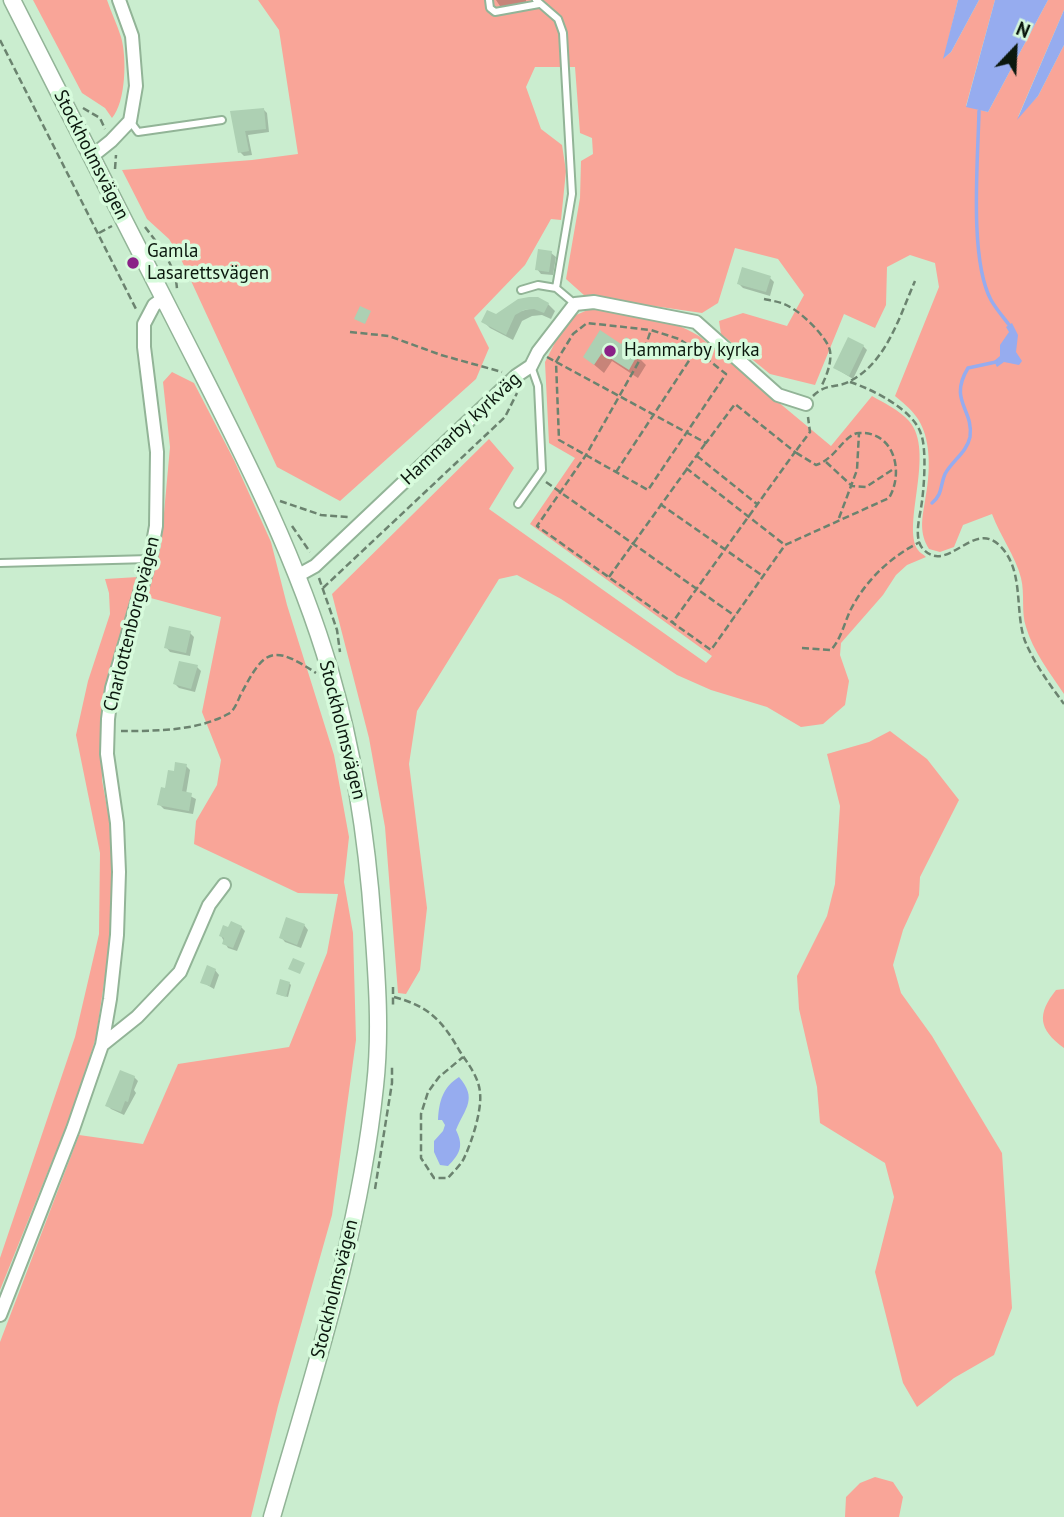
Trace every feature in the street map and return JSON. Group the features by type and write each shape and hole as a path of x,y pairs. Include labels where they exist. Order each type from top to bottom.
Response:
{"street":[{"name":"Stockholmsvägen","path":"12,0 260,487 330,671 361,807 385,996 376,1083 363,1175 340,1278 272,1517"},
{"path":"91,157 130,121 136,86 132,36 119,0"},
{"path":"144,324 154,305 164,298"},
{"path":"575,304 594,302 696,322 778,395 806,404"},
{"name":"Hammarby kyrkväg","path":"296,576 315,566 518,381 575,304"},
{"name":"Charlottenborgsvägen","path":"0,1315 73,1129 102,1045 110,999 117,935 119,872 117,823 107,754 107,731 112,688 150,559 156,527 157,452 144,347 144,324"},
{"path":"102,1045 137,1017 180,972 209,905 223,885"}],"lane":[{"path":"489,0 490,8 495,12 537,2 558,19 563,33 572,194 556,288"},
{"path":"130,121 138,132 222,120"},
{"path":"521,290 538,285 556,288 575,304"},
{"path":"518,504 542,470 538,386 531,366"},
{"path":"0,562 150,559"}],"path":[{"path":"0,40 144,324"},
{"path":"850,382 883,352 915,281"},
{"path":"672,623 810,432 806,404 821,387 831,358 830,347 793,308 764,299"},
{"path":"587,323 651,330 679,339 726,374 648,490 559,440 556,362 573,334 587,323"},
{"path":"609,577 735,404 795,452 816,465 826,462 849,436 859,433 877,437 890,446 895,457 895,488 889,498 785,545 711,650 537,526 586,455 642,356 651,330"},
{"path":"323,588 505,417 518,381 389,336 350,332"},
{"path":"616,472 696,350"},
{"path":"538,352 706,443"},
{"path":"821,387 850,382 859,385 899,407 913,419 922,434 923,494 918,533 923,549 936,557 947,555 971,540 986,538 998,543 1006,552 1017,581 1020,623 1025,642 1064,704"},
{"path":"839,519 857,470 859,433"},
{"path":"696,456 757,504"},
{"path":"826,462 852,486 866,487 896,467"},
{"path":"686,468 785,545"},
{"path":"537,476 735,616"},
{"path":"280,501 321,515 366,519"},
{"path":"660,504 763,576"},
{"path":"802,648 831,650 838,643 852,608 878,571 897,555 920,542"},
{"path":"315,566 337,630 341,656"},
{"path":"107,731 154,731 208,723 232,712 257,665 267,657 279,653 291,657 318,674"},
{"path":"385,996 392,985"},
{"path":"385,996 393,1009"},
{"path":"385,996 415,1003 429,1011 448,1031 472,1069 480,1092 480,1109 465,1158 448,1178 434,1178 421,1158 421,1114 428,1092 439,1077 463,1057"},
{"path":"374,1194 392,1083 392,1059"}],"shaded area":[{"path":"33,0 107,0 121,37 124,56 123,91 112,118 105,108 82,93"},
{"path":"258,0 958,0 944,58 951,52 979,0 995,0 966,106 988,112 1048,0 1064,0 1064,10 1018,117 1038,96 1064,45 1064,694 1042,662 1029,636 1021,578 992,514 963,525 954,547 940,552 929,549 924,537 922,520 929,468 925,434 915,415 895,396 939,287 935,263 910,255 887,267 886,305 875,328 844,314 815,385 770,374 721,334 719,321 743,313 787,326 804,295 778,259 735,248 718,303 702,313 585,296 566,279 580,198 581,161 593,154 592,138 580,133 575,67 535,67 526,87 541,129 562,145 566,171 561,220 551,219 525,265 474,318 489,348 476,379 340,501 277,467 180,257 169,239 147,219 122,170 298,154 279,30"},
{"path":"590,309 660,320 687,329 699,336 831,446 872,396 901,413 916,434 919,450 913,524 918,550 926,557 907,565 896,575 883,595 841,643 840,655 849,681 845,705 823,724 801,727 767,707 711,690 677,675 561,599 517,575 499,579 417,711 409,764 427,908 420,970 406,994 398,993 385,827 369,738 332,594 489,439 514,468 489,509 706,663 712,656 530,524 575,458 549,443 545,362 564,325 576,315"},
{"path":"172,372 194,383 234,460 271,542 287,605 334,755 349,837 344,882 353,933 356,1040 332,1215 278,1406 251,1517 0,1517 0,1342 79,1135 143,1144 178,1064 289,1047 327,953 338,894 298,893 194,844 196,821 217,785 221,760 202,712 221,617 147,597 161,546 170,447 163,382"},
{"path":"138,577 106,683 101,725 102,780 113,841 113,886 111,936 96,1037 78,1097 0,1290 0,1258 75,1037 99,934 100,853 76,735 88,681 110,614 105,579"},
{"path":"890,731 927,759 959,800 920,877 919,895 903,930 893,965 901,993 932,1036 1002,1153 1012,1308 994,1355 954,1378 917,1407 903,1383 875,1272 894,1197 885,1163 820,1123 817,1087 799,1009 797,976 827,916 835,884 840,806 827,754 869,742"},
{"path":"1064,989 1064,1048 1045,1028 1043,1014 1056,990"},
{"path":"875,1477 893,1482 903,1497 899,1517 845,1517 846,1497 860,1483"}],"water":[{"path":"958,0 979,0 951,52 943,59"},
{"path":"995,0 1048,0 988,112 966,107"},
{"path":"1064,10 1064,45 1038,96 1017,120"},
{"path":"1012,323 1018,335 1016,352 1022,361 1019,365 1004,362 997,367 994,361 1000,356 1000,345 1009,332 1006,327"},
{"path":"459,1077 468,1091 469,1098 456,1130 460,1150 448,1166 440,1165 434,1152 434,1141 445,1125 442,1120 438,1120 439,1107 446,1090"}],"building":[{"path":"264,108 266,129 245,131 249,151 238,153 230,111"},
{"path":"538,249 552,251 549,272 535,270"},
{"path":"742,267 771,276 766,292 737,284"},
{"path":"538,297 549,303 544,313 534,309 515,315 506,335 481,322 487,310 496,314 518,299"},
{"path":"360,306 371,311 365,324 354,319"},
{"name":"Hammarby kyrka","path":"600,330 621,344 626,337 636,344 632,350 638,354 629,370 602,353 594,365 583,357"},
{"path":"848,337 864,345 849,376 833,368"},
{"path":"169,626 191,631 186,653 164,648"},
{"path":"179,661 198,665 191,689 173,684"},
{"path":"175,762 187,764 182,791 192,793 189,811 157,805 161,787 165,788 168,770 174,771"},
{"path":"286,917 305,924 297,945 279,938"},
{"path":"231,921 242,926 233,948 222,944 224,938 219,936 223,925 228,927"},
{"path":"293,958 305,963 300,974 288,969"},
{"path":"207,965 216,969 210,986 200,983"},
{"path":"280,979 290,982 286,997 276,994"},
{"path":"120,1070 135,1076 128,1102 125,1101 121,1112 105,1106"}],"waterway":[{"path":"979,111 976,209 980,260 991,300 1010,326"},
{"path":"932,503 940,493 945,474 966,447 970,437 969,419 960,389 963,379 968,368 996,362"}],"place":[{"name":"Gamla Lasarettsvägen","path":"133,263"},
{"name":"Hammarby kyrka","path":"610,351"}]}
